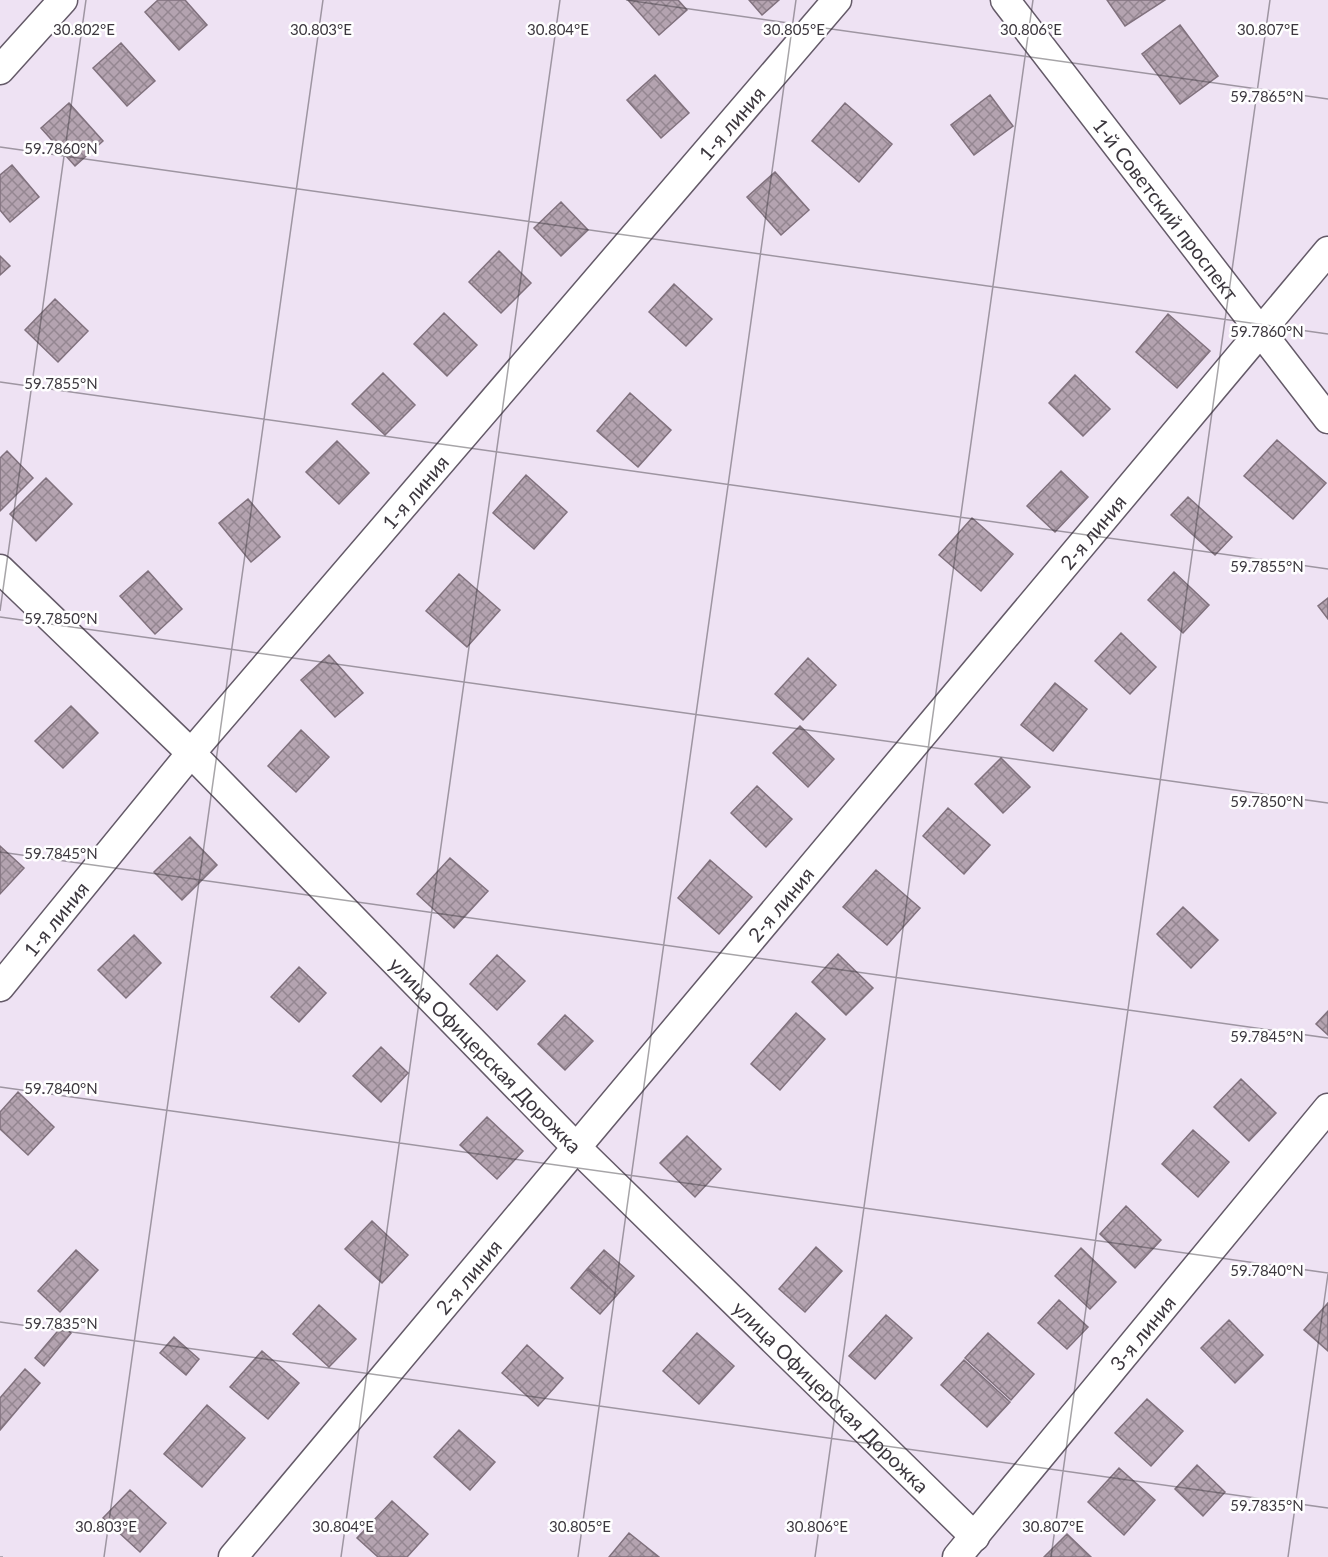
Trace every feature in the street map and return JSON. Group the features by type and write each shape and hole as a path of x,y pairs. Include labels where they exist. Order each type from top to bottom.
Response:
{"street":[{"path":"0,70 63,0"},
{"name":"1-я линия","path":"0,987 191,753 837,0"},
{"name":"1-й Советский проспект","path":"1005,0 1328,419"},
{"name":"2-я линия","path":"233,1557 1328,251"},
{"name":"улица Офицерская Дорожка","path":"0,569 191,753 966,1547"},
{"name":"3-я линия","path":"966,1547 1328,1108"}],"building":[{"path":"158,0 185,0 207,25 179,50 145,12"},
{"path":"628,0 678,0 687,10 659,35"},
{"path":"749,0 779,0 762,15"},
{"path":"1107,0 1165,0 1125,26"},
{"path":"1180,25 1218,76 1180,104 1142,54"},
{"path":"121,43 155,81 127,106 93,68"},
{"path":"655,75 689,113 661,138 627,100"},
{"path":"990,95 1013,126 974,155 951,125"},
{"path":"69,103 103,141 75,166 41,128"},
{"path":"845,103 892,144 859,182 812,141"},
{"path":"12,165 39,197 10,222 0,210 0,175"},
{"path":"775,172 809,210 781,235 747,197"},
{"path":"561,202 588,230 561,256 534,228"},
{"path":"499,251 531,283 501,313 469,282"},
{"path":"0,256 10,266 0,275"},
{"path":"674,284 712,319 686,346 649,312"},
{"path":"55,299 88,331 58,362 25,330"},
{"path":"444,313 477,345 447,376 414,344"},
{"path":"1168,314 1210,351 1177,388 1136,352"},
{"path":"383,373 415,405 385,435 352,404"},
{"path":"1075,375 1110,409 1083,436 1049,403"},
{"path":"630,393 671,430 638,467 597,431"},
{"path":"1277,440 1326,483 1293,519 1244,476"},
{"path":"337,441 369,473 339,504 306,472"},
{"path":"7,451 33,478 0,511 0,458"},
{"path":"1061,471 1088,497 1055,532 1027,506"},
{"path":"526,475 567,512 534,549 493,513"},
{"path":"46,478 72,504 36,541 10,514"},
{"path":"1188,497 1232,537 1215,555 1171,515"},
{"path":"248,499 280,537 251,562 219,523"},
{"path":"972,518 1013,554 981,591 939,555"},
{"path":"148,571 182,609 155,634 120,596"},
{"path":"1174,572 1209,605 1183,633 1148,600"},
{"path":"459,574 500,610 467,647 426,611"},
{"path":"1328,598 1328,619 1318,606"},
{"path":"1121,633 1156,667 1130,694 1095,661"},
{"path":"329,655 363,693 335,717 301,680"},
{"path":"808,658 836,685 803,720 775,694"},
{"path":"1055,683 1087,709 1053,751 1021,725"},
{"path":"71,706 98,733 63,768 35,741"},
{"path":"800,726 834,759 808,787 773,753"},
{"path":"301,730 329,757 296,792 268,766"},
{"path":"1001,758 1030,787 1003,813 975,784"},
{"path":"757,786 792,819 766,847 731,813"},
{"path":"948,808 990,845 964,874 923,836"},
{"path":"190,837 217,865 182,900 154,872"},
{"path":"0,846 24,868 0,894"},
{"path":"450,858 488,891 454,928 417,894"},
{"path":"710,860 752,897 719,934 678,898"},
{"path":"876,870 920,908 887,945 843,907"},
{"path":"1183,907 1218,940 1191,968 1157,934"},
{"path":"134,935 161,963 126,998 98,970"},
{"path":"838,954 873,988 846,1015 812,982"},
{"path":"497,955 525,981 497,1010 470,984"},
{"path":"299,967 326,993 299,1022 271,997"},
{"path":"1328,1011 1328,1035 1316,1024"},
{"path":"796,1013 825,1039 780,1090 751,1064"},
{"path":"565,1015 593,1041 565,1070 538,1044"},
{"path":"381,1047 408,1073 381,1102 353,1076"},
{"path":"1241,1079 1276,1113 1249,1141 1214,1107"},
{"path":"18,1092 54,1127 28,1155 0,1129 0,1112"},
{"path":"487,1117 523,1151 497,1179 460,1145"},
{"path":"1193,1130 1229,1162 1198,1197 1162,1164"},
{"path":"687,1136 721,1169 695,1197 660,1163"},
{"path":"1126,1206 1161,1240 1135,1268 1100,1234"},
{"path":"372,1221 408,1255 382,1283 345,1249"},
{"path":"816,1247 842,1271 805,1312 779,1289"},
{"path":"1081,1248 1116,1282 1090,1309 1055,1276"},
{"path":"76,1250 98,1270 60,1312 38,1291"},
{"path":"604,1250 634,1276 617,1295 588,1268"},
{"path":"587,1269 617,1295 600,1314 571,1288"},
{"path":"1059,1300 1088,1327 1067,1349 1038,1323"},
{"path":"1328,1303 1328,1351 1304,1330"},
{"path":"319,1305 356,1339 329,1367 293,1334"},
{"path":"886,1315 912,1338 875,1379 849,1356"},
{"path":"1229,1320 1263,1355 1235,1383 1201,1348"},
{"path":"62,1326 71,1333 44,1366 35,1358"},
{"path":"697,1333 734,1366 699,1404 663,1371"},
{"path":"988,1333 1034,1374 1011,1400 965,1358"},
{"path":"174,1337 199,1359 186,1375 160,1353"},
{"path":"527,1345 563,1378 538,1406 502,1373"},
{"path":"262,1351 299,1383 268,1419 230,1387"},
{"path":"964,1360 1010,1402 987,1427 941,1385"},
{"path":"25,1369 40,1383 0,1430 0,1398"},
{"path":"1147,1399 1183,1431 1151,1466 1115,1433"},
{"path":"207,1405 245,1438 202,1487 164,1454"},
{"path":"459,1430 495,1462 470,1490 434,1457"},
{"path":"1197,1465 1225,1492 1203,1516 1175,1489"},
{"path":"1119,1468 1155,1500 1124,1535 1088,1502"},
{"path":"130,1490 166,1523 140,1552 103,1518"},
{"path":"392,1501 428,1534 407,1557 378,1557 357,1538"},
{"path":"629,1533 659,1557 609,1557"},
{"path":"1067,1534 1091,1557 1044,1557"}]}
